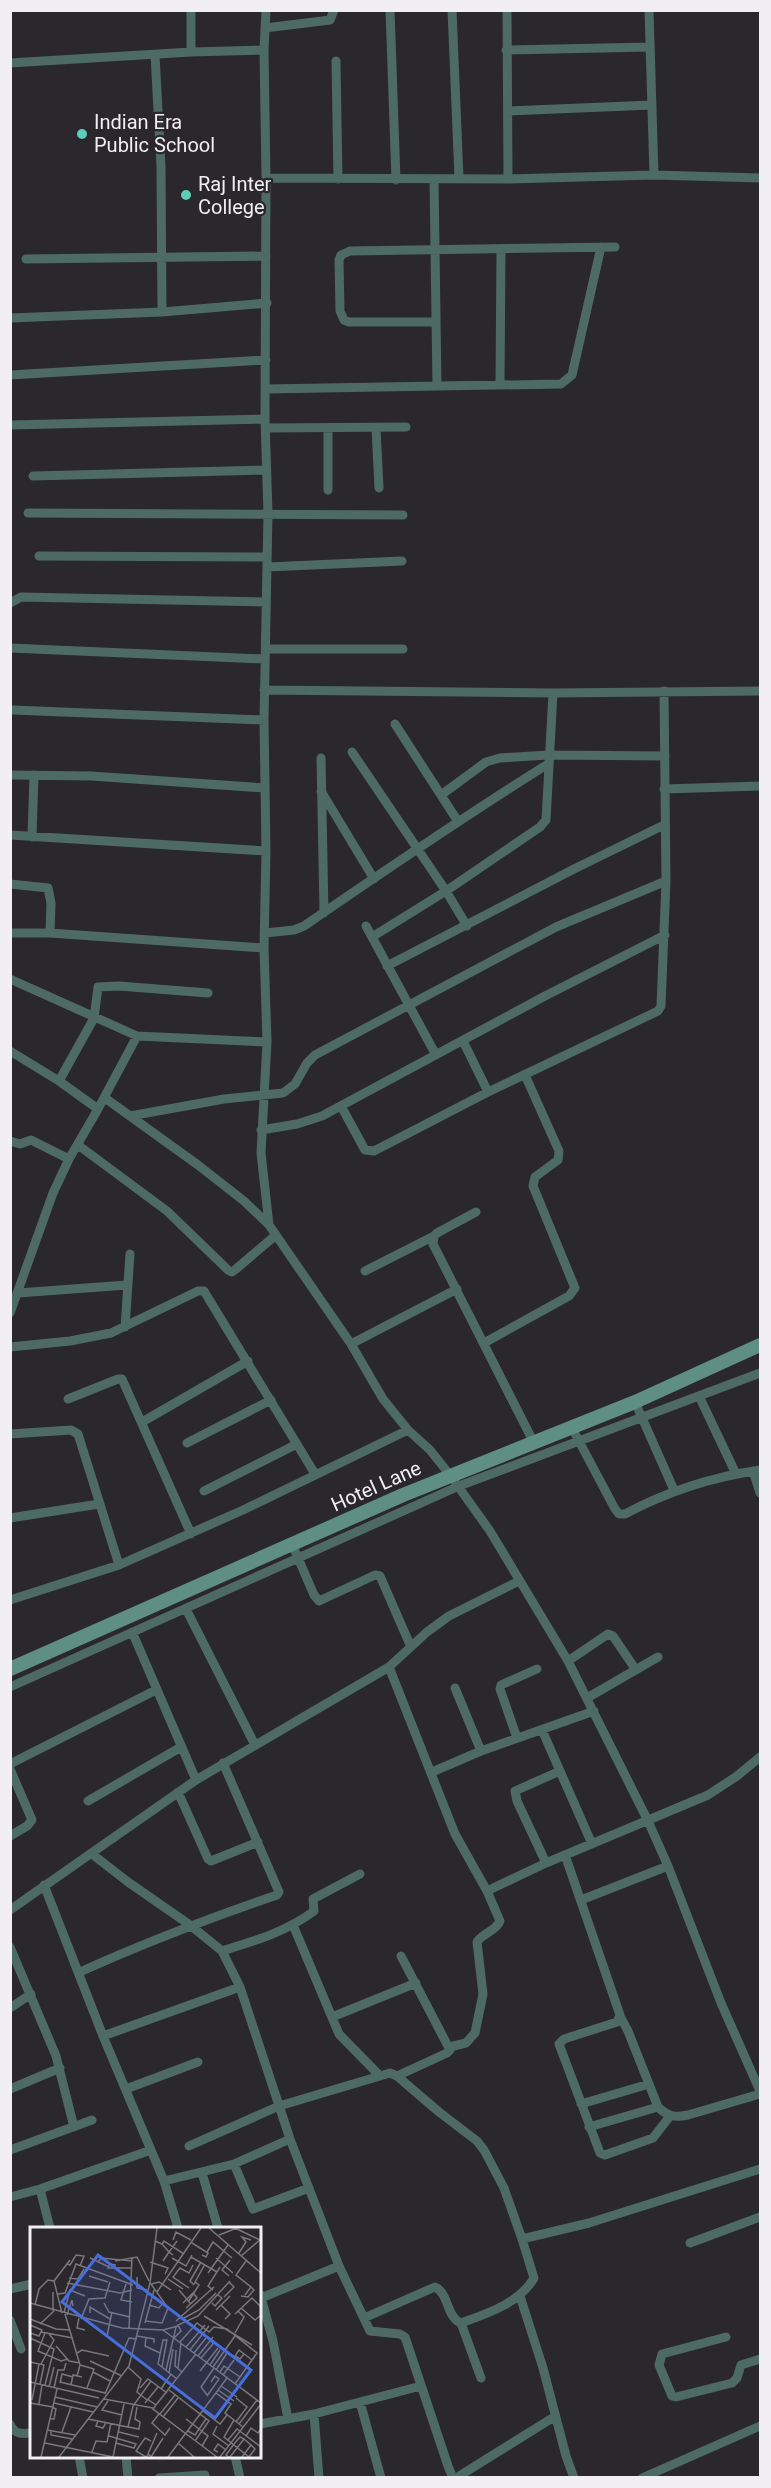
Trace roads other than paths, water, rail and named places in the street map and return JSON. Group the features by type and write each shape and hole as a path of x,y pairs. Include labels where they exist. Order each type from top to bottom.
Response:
{"street":[{"path":"191,10 191,52"},
{"path":"266,10 264,50 268,514 264,659 266,852 264,948 267,1042 266,1095 261,1130 263,1178 269,1226"},
{"path":"265,28 330,20 334,10"},
{"path":"390,10 396,180"},
{"path":"452,10 459,178"},
{"path":"507,10 508,179"},
{"path":"649,10 654,175"},
{"path":"506,50 650,47"},
{"path":"10,63 264,50"},
{"path":"155,55 161,166 162,312"},
{"path":"336,61 338,179"},
{"path":"508,111 652,105"},
{"path":"266,178 396,180 654,175 760,178"},
{"path":"434,179 437,386"},
{"path":"436,322 344,320 340,311 339,260 341,255 350,251 615,247"},
{"path":"266,389 561,384 572,375 601,248"},
{"path":"500,386 501,249"},
{"path":"26,259 266,256"},
{"path":"10,318 162,312 267,303"},
{"path":"10,375 266,360"},
{"path":"10,425 266,424 328,428 406,428"},
{"path":"328,428 328,490"},
{"path":"376,428 379,488"},
{"path":"33,476 266,470"},
{"path":"28,513 403,515"},
{"path":"39,556 266,562 402,561"},
{"path":"10,603 21,597 266,602"},
{"path":"10,648 264,659"},
{"path":"266,649 403,649"},
{"path":"264,690 553,693 760,692"},
{"path":"340,1106 365,1150 369,1152 658,1011 661,1006 665,935 664,691"},
{"path":"372,937 446,891 540,827 546,820 553,693"},
{"path":"13,710 264,720"},
{"path":"395,724 457,820"},
{"path":"352,752 467,926"},
{"path":"441,795 486,762 520,756 548,759 665,756"},
{"path":"321,758 324,913"},
{"path":"265,933 294,930 324,913 548,759"},
{"path":"32,837 34,775"},
{"path":"10,776 91,776 265,788"},
{"path":"664,789 760,786"},
{"path":"321,791 374,879"},
{"path":"387,966 664,825"},
{"path":"10,836 266,852"},
{"path":"130,1116 224,1099 283,1093 295,1084 315,1054 556,927 666,881"},
{"path":"10,884 48,888 51,903 50,933"},
{"path":"366,926 436,1055"},
{"path":"10,933 50,933 264,948"},
{"path":"261,1130 297,1124 340,1106 544,996 665,935"},
{"path":"10,979 137,1036 267,1042"},
{"path":"59,1081 93,1018 96,990 101,986 208,993"},
{"path":"10,1313 53,1193 69,1159 105,1098 137,1036"},
{"path":"463,1041 488,1092"},
{"path":"11,1052 59,1081 98,1109"},
{"path":"484,1343 569,1296 575,1288 533,1186 535,1177 558,1160 559,1151 525,1075"},
{"path":"105,1098 244,1201 269,1226 351,1344 383,1399 408,1430 430,1450 455,1480 490,1531 568,1660 648,1821 668,1866 721,2003 756,2071 760,2093 688,2115 670,2116 658,2107 621,2018 565,1855"},
{"path":"10,1141 20,1144 31,1140 69,1159"},
{"path":"78,1145 175,1218 232,1272 276,1235"},
{"path":"365,1270 434,1236 476,1212"},
{"path":"434,1236 433,1244 533,1441"},
{"path":"125,1327 130,1254"},
{"path":"18,1293 127,1285"},
{"path":"351,1344 457,1289"},
{"path":"10,1347 97,1337 125,1327 202,1290 248,1361 315,1474"},
{"name":"Hotel Lane","path":"10,1669 294,1551 455,1480 533,1441 575,1435 639,1410 760,1345"},
{"path":"142,1422 248,1361"},
{"path":"674,1490 639,1410 699,1396 760,1373"},
{"path":"68,1399 118,1379 122,1380 191,1534"},
{"path":"699,1396 736,1474"},
{"path":"187,1443 271,1400"},
{"path":"10,1600 119,1565 243,1510 408,1430"},
{"path":"10,1434 75,1431 80,1438 119,1565"},
{"path":"455,1480 575,1435 619,1514 625,1514 674,1490 736,1474 757,1471 760,1493"},
{"path":"204,1491 297,1444"},
{"path":"10,1518 99,1504"},
{"path":"10,1687 186,1609 294,1551 319,1601 375,1575 380,1576 411,1647"},
{"path":"10,1910 196,1780 389,1667 449,1616 519,1581"},
{"path":"186,1609 255,1745"},
{"path":"133,1634 196,1780"},
{"path":"568,1660 608,1634 613,1636 636,1670"},
{"path":"587,1698 658,1657"},
{"path":"389,1667 455,1834 487,1891 500,1923 477,1942 483,1994 475,2033 466,2043 449,2047"},
{"path":"518,1738 500,1689 501,1685 537,1669"},
{"path":"454,1688 482,1751"},
{"path":"10,1764 156,1690"},
{"path":"432,1772 482,1751 594,1711"},
{"path":"542,1730 592,1844"},
{"path":"88,1801 181,1747"},
{"path":"487,1891 546,1863 708,1795 760,1757"},
{"path":"80,1972 190,1925 277,1895 279,1887 223,1763"},
{"path":"10,1769 32,1820 27,1826 10,1836"},
{"path":"546,1863 517,1801 515,1791 560,1771"},
{"path":"178,1792 208,1859 211,1861 258,1842"},
{"path":"92,1854 222,1951 240,1987 290,2139 339,2266 370,2331 403,2335 455,2478 554,2417"},
{"path":"581,1900 668,1866"},
{"path":"222,1951 275,1934 293,1925 314,1911 311,1901 313,1899 360,1874"},
{"path":"44,1885 80,1972 103,2036 164,2181 177,2227"},
{"path":"293,1925 332,2017 346,2043 379,2074"},
{"path":"10,1947 60,2068 74,2127"},
{"path":"398,2076 447,2053 449,2047 401,1956"},
{"path":"332,2017 416,1983"},
{"path":"103,2036 240,1987"},
{"path":"10,2008 31,1994"},
{"path":"621,2018 616,2022 561,2041 560,2049 600,2154 603,2156 653,2138 670,2116"},
{"path":"126,2089 198,2062"},
{"path":"10,2089 60,2068"},
{"path":"189,2146 279,2106 379,2074 390,2073 398,2076 439,2112 471,2135 484,2150 504,2188 534,2278 520,2296 461,2324"},
{"path":"581,2104 649,2085"},
{"path":"589,2127 658,2107"},
{"path":"10,2150 92,2120"},
{"path":"164,2181 234,2164 290,2139"},
{"path":"10,2198 151,2150"},
{"path":"234,2164 253,2209 309,2188"},
{"path":"522,2239 589,2223 760,2169"},
{"path":"202,2173 217,2227"},
{"path":"40,2189 50,2227"},
{"path":"690,2243 760,2217"},
{"path":"261,2296 339,2266"},
{"path":"10,2289 30,2284"},
{"path":"364,2318 435,2287 441,2290 453,2318 461,2324 481,2378"},
{"path":"520,2296 543,2368 554,2417 574,2478"},
{"path":"261,2299 273,2341 288,2419"},
{"path":"10,2320 21,2349"},
{"path":"726,2337 662,2354 659,2365 672,2396 732,2384 737,2378 741,2365 760,2359"},
{"path":"261,2424 314,2414 421,2386"},
{"path":"360,2402 381,2478"},
{"path":"314,2414 320,2478"},
{"path":"10,2424 20,2434 30,2433"},
{"path":"642,2478 760,2426"},
{"path":"79,2458 83,2478"},
{"path":"126,2458 128,2478"},
{"path":"235,2458 240,2478"},
{"path":"159,2478 205,2475"}],"place":[{"name":"Indian Era Public School","path":"82,134"},
{"name":"Raj Inter College","path":"186,195"}]}
